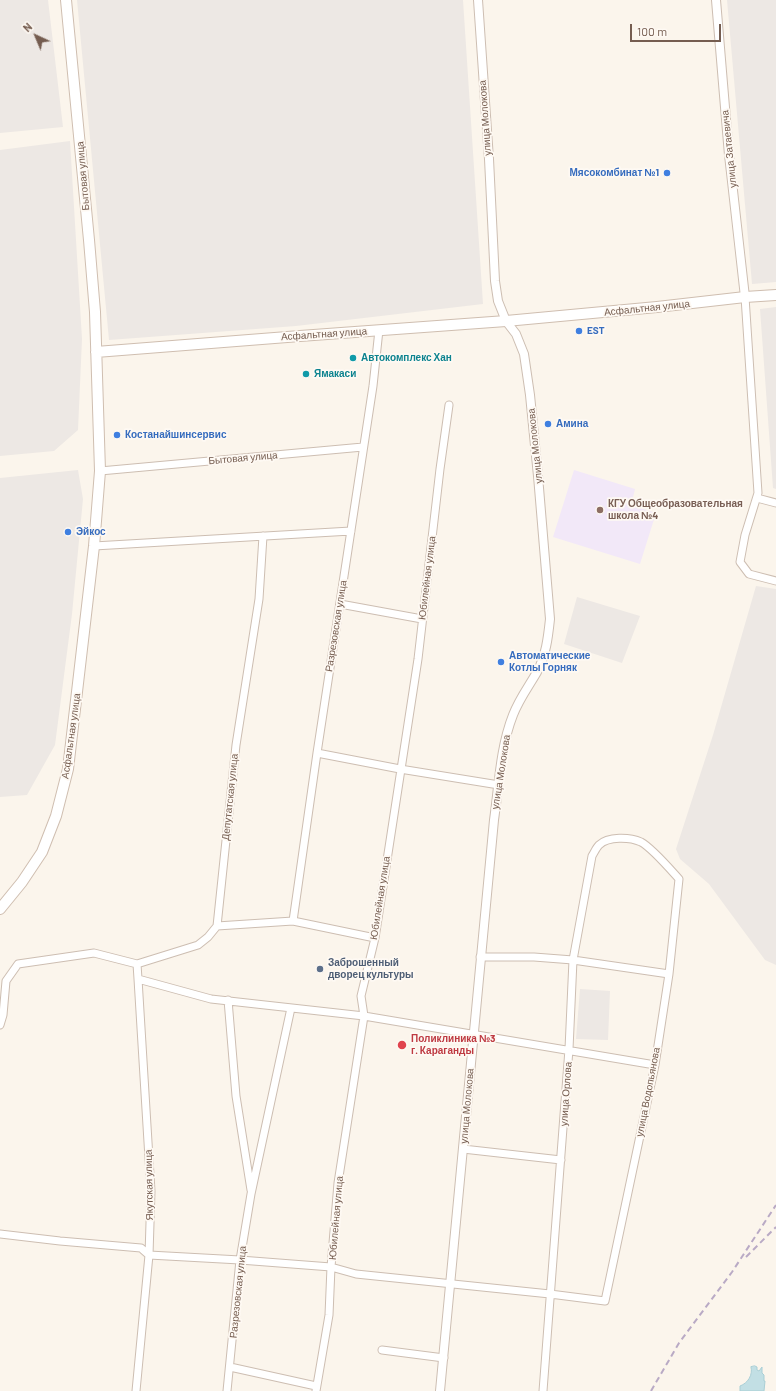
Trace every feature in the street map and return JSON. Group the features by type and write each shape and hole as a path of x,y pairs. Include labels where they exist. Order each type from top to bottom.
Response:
{"main road":[{"name":"Бытовая улица","path":"66,0 89,240 96,352"},
{"name":"Асфальтная улица","path":"0,909 13,895 42,852 56,816 68,769 94,546 100,471 96,352 506,321 776,295"}],"street":[{"name":"улица Молокова","path":"440,1391 480,958 494,820 505,740 514,713 537,672 544,656 548,639 550,619 538,476 524,354 516,334 506,321 498,301 495,281 478,0"},
{"name":"улица Затаевича","path":"716,0 729,155 745,297"},
{"path":"745,297 758,493 745,535 740,562 749,574 776,581"},
{"name":"Разрезовская улица","path":"293,921 373,386 379,330"},
{"name":"Юбилейная улица","path":"316,1389 329,1315 331,1267 338,1183 364,1016 361,996 375,938 418,659 449,405"},
{"name":"Бытовая улица","path":"100,471 363,447"},
{"path":"757,498 776,503"},
{"path":"94,546 351,531"},
{"name":"Депутатская улица","path":"217,926 236,745 259,599 263,536"},
{"path":"340,604 422,619"},
{"path":"317,753 400,769 499,785"},
{"name":"улица Орлова","path":"542,1391 569,1050 573,960 592,856 599,845 612,839 623,838 641,842"},
{"name":"улица Водопьянова","path":"550,1294 605,1301 655,1065 669,974 679,879 660,858 641,842"},
{"path":"0,1025 3,1015 6,981 18,964 94,953 137,964 198,945 208,937 217,926 293,921 375,938"},
{"path":"480,958 534,957 573,960 669,974"},
{"name":"Якутская улица","path":"136,1391 149,1255 151,1191 137,964"},
{"path":"138,979 211,999 364,1016 655,1065"},
{"name":"Разрезовская улица","path":"228,1000 236,1096 251,1194"},
{"name":"Разрезовская улица","path":"227,1391 240,1260 251,1194 291,1008"},
{"path":"463,1149 561,1160"},
{"path":"0,1234 141,1248 149,1255 331,1267 356,1274 550,1294"},
{"path":"382,1350 444,1358"},
{"path":"230,1367 316,1389"}],"shaded area":[{"path":"0,0 48,0 63,127 0,133"},
{"path":"77,0 463,0 483,304 296,326 109,340"},
{"path":"727,0 776,0 776,282 752,284"},
{"path":"70,141 82,339 78,430 54,451 0,456 0,150"},
{"path":"776,307 776,489 773,488 760,309"},
{"path":"78,470 83,499 72,614 55,745 27,795 0,797 0,478"},
{"path":"574,470 635,489 631,505 656,513 640,564 553,537"},
{"path":"756,586 776,589 776,965 765,960 709,884 680,859 676,849 713,735"},
{"path":"577,597 640,616 622,663 564,644"},
{"path":"580,989 610,991 608,1040 576,1039"}],"water":[{"path":"755,1366 759,1371 762,1367 762,1373 765,1381 764,1391 740,1391 740,1386 751,1376 751,1367"}],"railway":[{"path":"651,1391 679,1343 732,1272 776,1205"},
{"path":"746,1257 776,1227"}],"place":[{"name":"Мясокомбинат №1","path":"667,173"},
{"name":"EST","path":"579,331"},
{"name":"Автокомплекс Хан","path":"353,358"},
{"name":"Ямакаси","path":"306,374"},
{"name":"Амина","path":"548,424"},
{"name":"Костанайшинсервис","path":"117,435"},
{"name":"КГУ Общеобразовательная школа №4","path":"600,510"},
{"name":"Эйкос","path":"68,532"},
{"name":"Автоматические Котлы Горняк","path":"501,662"},
{"name":"Заброшенный дворец культуры","path":"320,969"},
{"name":"Поликлиника №3 г. Караганды","path":"402,1045"}]}
